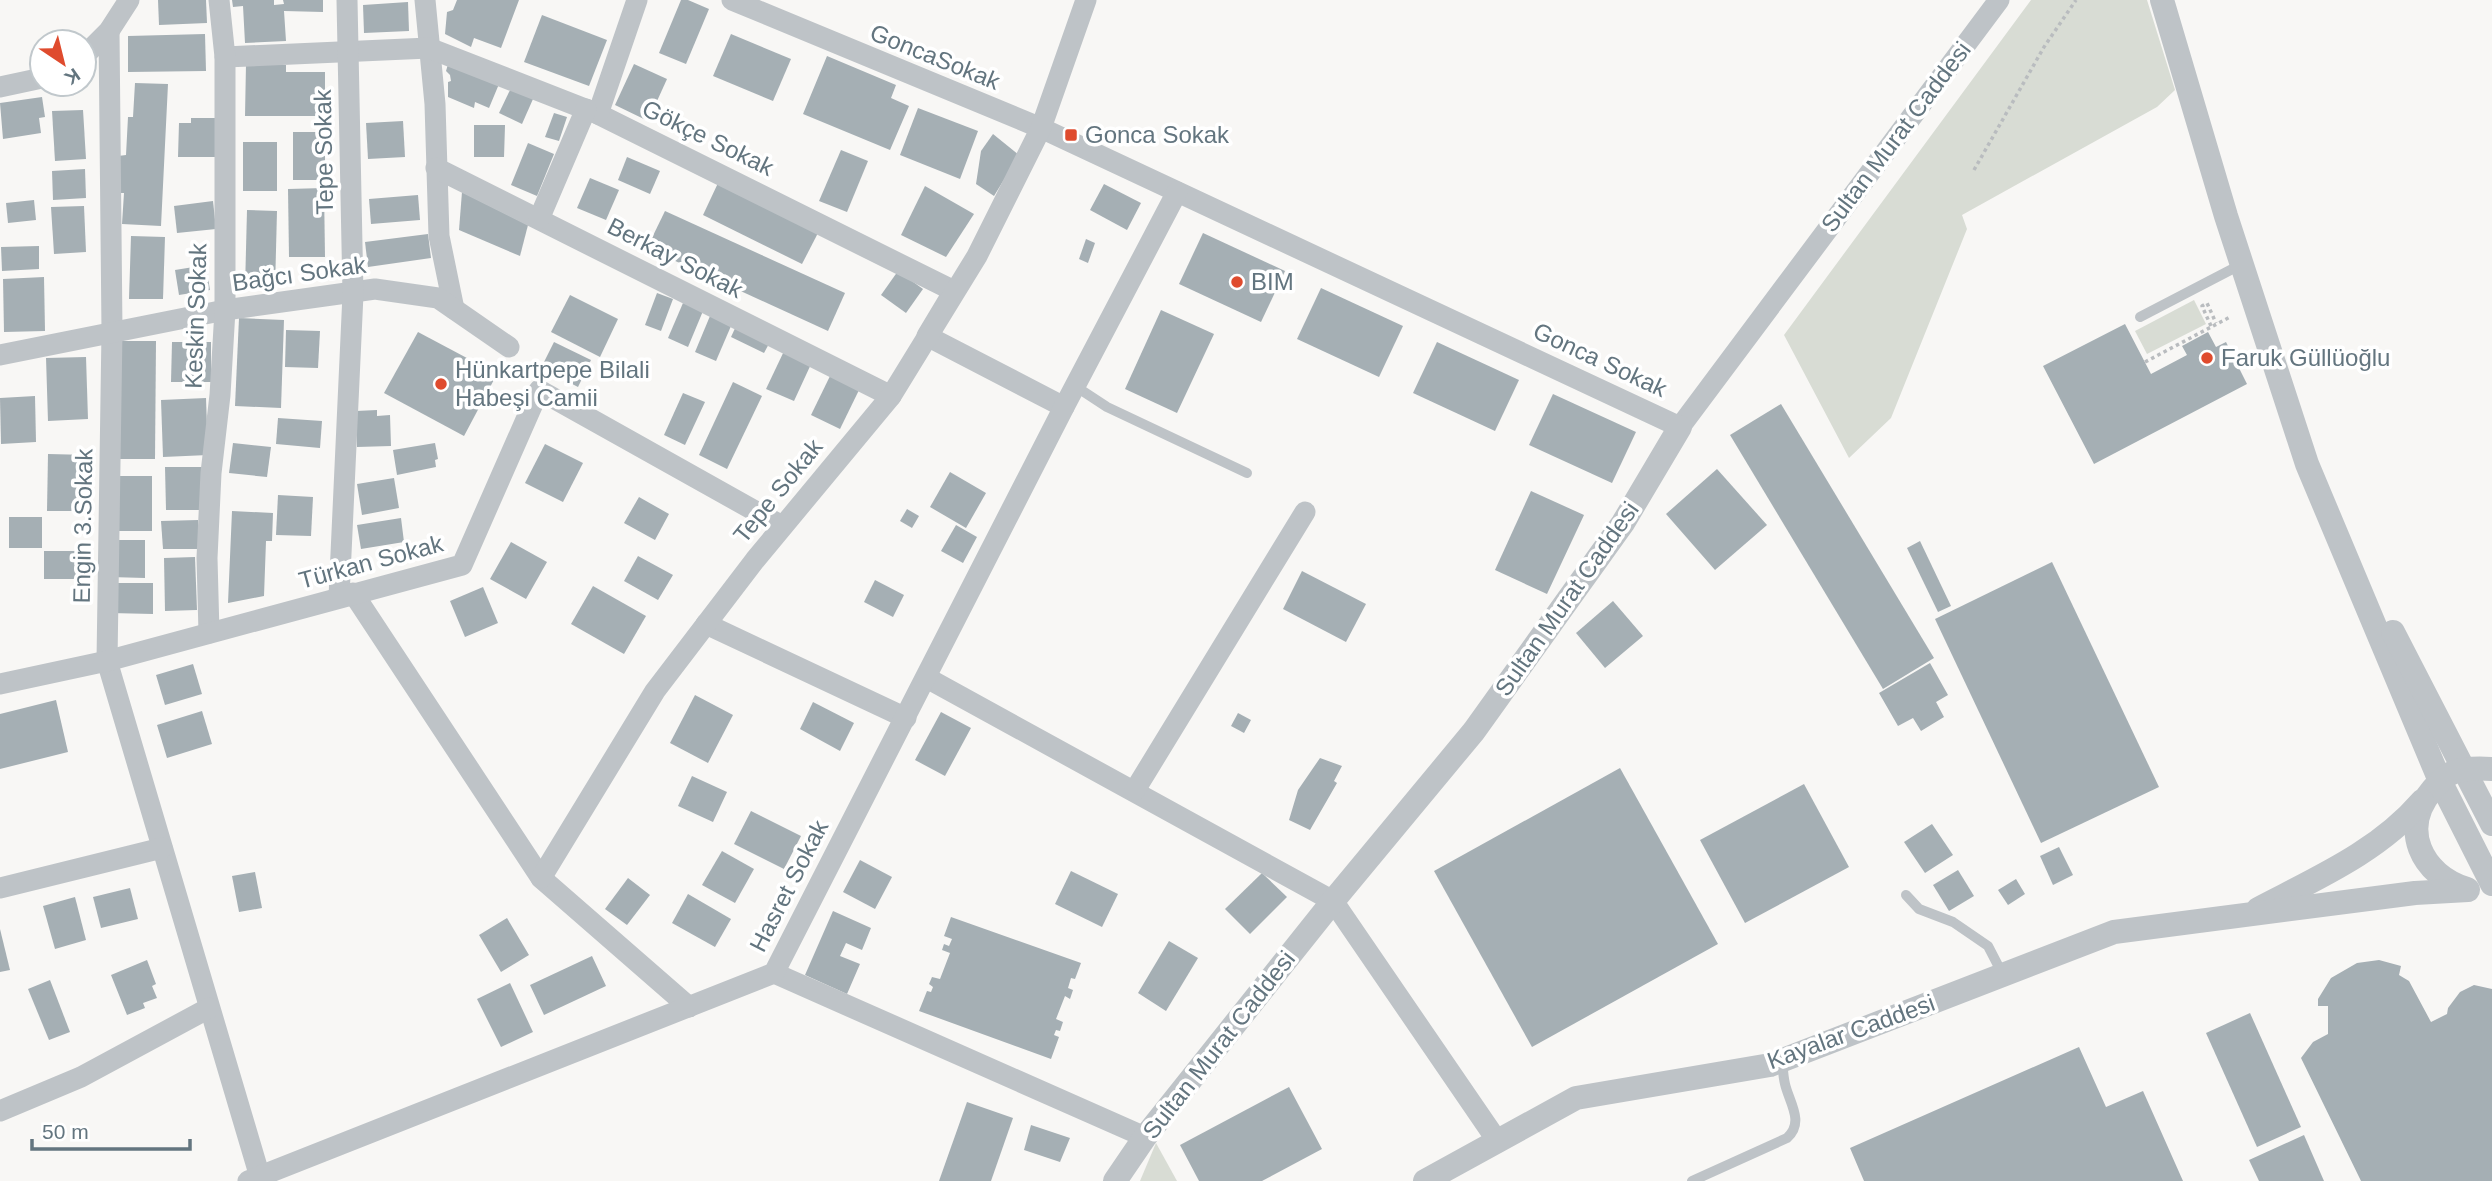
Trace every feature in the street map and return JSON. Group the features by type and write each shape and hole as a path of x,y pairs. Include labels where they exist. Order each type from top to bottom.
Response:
{"street":[{"path":"98,42 109,31 129,0"},
{"name":"Keskin Sokak","path":"209,634 207,558 211,473 220,395 225,310 225,57 219,0"},
{"name":"Tepe Sokak","path":"346,595 352,293 347,0"},
{"path":"425,0 435,104 439,236 454,309"},
{"path":"539,219 592,111 637,0"},
{"name":"GoncaSokak","path":"732,0 1041,128"},
{"name":"Tepe Sokak","path":"541,878 655,691 782,526 891,396 977,256 1041,128 1086,0"},
{"name":"Sultan Murat Caddesi","path":"1115,1181 1145,1137 1333,901 1474,731 1623,523 1680,427 1999,0"},
{"path":"2162,0 2306,464 2432,791 2484,887"},
{"name":"Engin 3.Sokak","path":"109,31 112,331 107,661 209,1007 254,1179"},
{"name":"Gökçe Sokak","path":"225,57 429,48 592,111 954,291"},
{"path":"0,87 28,81"},
{"name":"Gonca Sokak","path":"1041,128 1680,427"},
{"name":"Berkay Sokak","path":"436,168 891,396"},
{"name":"Hasret Sokak","path":"254,1179 774,973 1177,192"},
{"name":"Bağcı Sokak","path":"0,355 225,310 375,289 438,298 509,347"},
{"path":"954,291 927,336 1064,407"},
{"name":"Türkan Sokak","path":"0,684 107,661 462,565 539,390 782,526"},
{"path":"2306,464 2492,824"},
{"path":"1135,790 1305,512"},
{"path":"346,595 541,878 689,1007"},
{"path":"706,624 906,718"},
{"path":"926,678 1135,790 1333,901 1498,1142"},
{"path":"2245,916 2365,852 2399,826 2452,773 2492,769"},
{"path":"2432,791 2417,818 2417,838 2423,856 2434,872 2450,884 2484,887"},
{"path":"0,888 162,848"},
{"name":"Kayalar Caddesi","path":"1425,1181 1576,1098 1770,1065 2114,932 2415,893 2484,887"},
{"path":"774,973 1145,1137"},
{"path":"0,1111 81,1077 209,1007"}],"lane":[{"path":"2140,317 2242,264"},
{"path":"1075,386 1107,407 1247,473"},
{"path":"1906,895 1919,909 1953,922 1988,946 2003,975"},
{"path":"1692,1181 1792,1134 1795,1128 1794,1109 1784,1083 1782,1060"}],"path":[{"path":"1974,170 2044,47 2076,0"},
{"path":"2211,326 2202,306 2207,303 2217,324"},
{"path":"2145,362 2230,317"}],"shaded area":[{"path":"2031,0 2147,0 2175,90 2157,107 1962,215 1967,229 1891,418 1849,458 1784,335"},
{"path":"2194,300 2206,324 2147,354 2135,331"},
{"path":"1156,1143 1177,1181 1140,1181"}],"building":[{"path":"158,0 206,0 207,23 159,25"},
{"path":"232,0 274,0 274,5 284,4 283,0 323,0 323,12 284,11 286,41 245,43 243,6 233,7"},
{"path":"457,0 519,0 501,48 474,38 471,47 445,34 447,12 453,10"},
{"path":"681,0 688,0 709,9 686,64 659,53"},
{"path":"408,2 409,31 364,33 363,5"},
{"path":"542,15 607,40 589,86 524,62"},
{"path":"205,34 206,71 128,72 128,36"},
{"path":"731,34 791,59 773,101 713,76"},
{"path":"827,56 896,85 891,98 909,106 890,150 803,114"},
{"path":"449,61 499,84 489,108 475,102 474,108 448,97 448,82 451,81 446,71"},
{"path":"246,64 286,65 286,72 325,72 325,116 245,116"},
{"path":"634,64 667,79 648,121 615,105"},
{"path":"135,83 168,84 161,226 122,224 124,193 118,193 118,156 126,155 128,117 133,117"},
{"path":"511,88 533,99 522,124 499,113"},
{"path":"42,98 45,117 39,118 41,133 3,139 0,103"},
{"path":"918,108 978,131 960,179 900,155"},
{"path":"83,110 86,159 55,161 52,111"},
{"path":"554,113 567,117 559,141 545,137"},
{"path":"191,118 218,118 218,157 178,157 179,123 191,123"},
{"path":"403,121 405,157 368,159 366,123"},
{"path":"474,125 505,125 504,157 474,157"},
{"path":"293,132 325,132 325,180 293,180"},
{"path":"993,134 1019,155 994,196 976,184 981,151"},
{"path":"243,142 277,142 277,191 243,191"},
{"path":"528,143 554,154 537,196 511,185"},
{"path":"841,150 868,161 847,212 819,201"},
{"path":"627,157 660,171 650,194 618,180"},
{"path":"85,169 86,198 53,200 52,171"},
{"path":"590,178 619,190 606,220 577,208"},
{"path":"718,183 818,233 802,264 703,215"},
{"path":"1104,184 1141,203 1127,230 1090,210"},
{"path":"925,186 974,214 946,257 901,235"},
{"path":"324,188 325,257 289,257 288,189"},
{"path":"462,192 528,225 520,256 459,230"},
{"path":"418,195 420,220 371,224 369,199"},
{"path":"34,200 36,220 8,223 6,203"},
{"path":"213,201 216,229 177,233 174,206"},
{"path":"84,206 86,252 54,254 51,207"},
{"path":"247,210 277,211 275,289 245,289"},
{"path":"665,211 845,293 828,331 647,248"},
{"path":"1203,233 1285,271 1261,322 1179,284"},
{"path":"428,234 431,258 368,267 365,242"},
{"path":"131,236 165,237 163,299 129,299"},
{"path":"1086,239 1095,243 1088,263 1079,259"},
{"path":"39,246 39,269 2,271 1,247"},
{"path":"206,265 210,290 179,295 175,270"},
{"path":"898,271 923,289 906,313 881,295"},
{"path":"44,277 45,331 4,332 3,279"},
{"path":"1321,288 1403,326 1379,377 1297,339"},
{"path":"657,293 673,299 661,331 645,325"},
{"path":"570,295 618,319 600,357 551,332"},
{"path":"683,303 703,311 688,347 668,338"},
{"path":"1161,310 1214,334 1177,413 1125,389"},
{"path":"710,316 731,326 716,361 695,352"},
{"path":"239,318 284,320 281,408 235,406"},
{"path":"737,324 771,340 764,353 731,337"},
{"path":"2125,324 2151,374 2187,355 2182,346 2208,332 2216,347 2226,342 2247,384 2094,464 2043,366"},
{"path":"286,330 320,331 318,368 285,367"},
{"name":"Hünkartpepe Bilali Habeşi Camii","path":"418,332 497,374 464,436 384,393"},
{"path":"118,341 156,341 155,459 120,459"},
{"path":"172,342 211,342 211,382 171,382"},
{"path":"554,342 591,360 578,387 541,368"},
{"path":"1437,342 1519,380 1495,431 1413,393"},
{"path":"785,349 812,362 794,401 766,389"},
{"path":"86,357 88,419 48,421 46,358"},
{"path":"831,374 860,388 840,429 811,415"},
{"path":"733,382 762,396 727,469 699,455"},
{"path":"683,393 705,402 685,445 664,435"},
{"path":"1553,394 1636,432 1612,483 1529,445"},
{"path":"35,396 36,442 1,444 0,398"},
{"path":"206,398 208,455 163,457 161,400"},
{"path":"1781,404 1934,658 1883,689 1730,435"},
{"path":"377,410 377,416 390,415 391,446 357,447 356,411"},
{"path":"278,418 322,421 320,448 276,444"},
{"path":"233,443 271,447 267,477 229,473"},
{"path":"435,443 438,459 435,460 436,467 397,475 393,450"},
{"path":"545,444 583,463 563,502 525,483"},
{"path":"48,454 89,455 88,511 47,511"},
{"path":"165,467 203,467 203,510 166,510"},
{"path":"1717,469 1767,525 1715,570 1666,514"},
{"path":"950,472 986,493 966,528 930,507"},
{"path":"112,476 152,476 152,531 112,531"},
{"path":"394,478 399,508 362,515 357,484"},
{"path":"1531,491 1584,515 1547,594 1495,570"},
{"path":"278,495 313,497 311,536 276,535"},
{"path":"639,497 669,514 655,540 624,523"},
{"path":"907,509 919,516 912,528 900,521"},
{"path":"232,511 273,513 272,541 266,541 264,596 228,603"},
{"path":"9,517 42,517 42,548 9,548"},
{"path":"401,518 404,542 361,549 357,525"},
{"path":"198,520 199,549 163,549 161,521"},
{"path":"956,525 977,537 963,563 941,551"},
{"path":"110,540 145,540 145,578 110,577"},
{"path":"1920,541 1951,606 1938,612 1907,548"},
{"path":"511,542 547,562 526,599 490,579"},
{"path":"44,551 87,551 87,579 44,579"},
{"path":"638,556 673,575 658,600 624,581"},
{"path":"195,557 197,610 165,611 164,558"},
{"path":"2052,562 2159,787 2041,843 1935,619"},
{"path":"1302,571 1366,604 1346,642 1283,609"},
{"path":"875,580 904,595 893,617 864,602"},
{"path":"111,583 153,583 153,614 110,613"},
{"path":"593,586 646,616 624,654 571,624"},
{"path":"483,587 498,623 465,637 450,601"},
{"path":"1613,601 1643,636 1605,668 1576,633"},
{"path":"1930,663 1948,695 1936,702 1944,717 1921,731 1913,718 1898,726 1879,693"},
{"path":"193,664 202,694 165,705 156,675"},
{"path":"695,695 733,715 708,763 670,743"},
{"path":"56,700 68,752 0,769 0,714"},
{"path":"813,702 854,723 840,751 800,729"},
{"path":"202,711 212,744 167,758 157,725"},
{"path":"941,712 971,728 945,776 915,760"},
{"path":"1238,713 1251,720 1244,733 1231,726"},
{"path":"1320,758 1342,766 1334,781 1337,783 1310,830 1289,820 1298,790"},
{"path":"1620,768 1718,944 1532,1047 1434,871"},
{"path":"692,776 727,792 713,822 678,806"},
{"path":"1804,784 1849,867 1745,923 1700,840"},
{"path":"751,811 801,836 784,869 734,844"},
{"path":"1932,824 1953,855 1925,873 1904,842"},
{"path":"2059,847 2073,875 2053,885 2040,856"},
{"path":"722,851 754,869 735,903 702,885"},
{"path":"860,860 892,877 875,909 843,892"},
{"path":"1958,870 1974,896 1949,911 1933,885"},
{"path":"1071,871 1118,894 1102,927 1055,904"},
{"path":"255,872 262,908 239,912 232,876"},
{"path":"1262,873 1287,897 1250,934 1225,909"},
{"path":"628,878 650,895 627,925 605,909"},
{"path":"2016,879 2025,894 2008,905 1998,890"},
{"path":"130,888 138,919 101,928 93,897"},
{"path":"688,894 731,919 715,947 672,923"},
{"path":"75,897 86,940 55,949 43,906"},
{"path":"833,911 871,928 862,950 846,943 840,956 860,964 847,994 805,975"},
{"path":"951,917 1081,963 1075,979 1071,978 1068,988 1073,990 1070,999 1065,996 1056,1019 1063,1022 1060,1031 1056,1030 1054,1035 1059,1037 1051,1059 919,1011 927,991 931,992 933,987 929,984 932,977 940,979 950,953 942,950 944,944 949,946 952,939 944,936"},
{"path":"507,918 529,955 501,972 479,935"},
{"path":"0,929 10,970 0,972"},
{"path":"1169,941 1198,958 1166,1011 1138,993"},
{"path":"592,956 606,986 544,1015 530,985"},
{"path":"147,960 156,984 152,986 157,998 143,1003 145,1008 127,1015 111,975"},
{"path":"2379,960 2401,966 2399,975 2409,981 2431,1022 2447,1014 2448,1008 2460,992 2474,985 2492,989 2492,1181 2361,1181 2301,1058 2313,1042 2328,1034 2328,1006 2318,1006 2318,999 2331,978 2357,963"},
{"path":"50,980 70,1032 49,1040 28,989"},
{"path":"510,983 533,1032 501,1047 477,999"},
{"path":"2250,1013 2301,1127 2257,1147 2206,1033"},
{"path":"2079,1047 2106,1107 2143,1091 2183,1181 1864,1181 1850,1148"},
{"path":"1289,1087 1322,1149 1262,1181 1199,1181 1180,1145"},
{"path":"967,1102 1013,1118 991,1181 939,1181"},
{"path":"1031,1125 1070,1138 1060,1162 1024,1150"},
{"path":"2304,1135 2324,1181 2259,1181 2249,1160"}],"place":[{"name":"Gonca Sokak","path":"1071,135"},
{"name":"BIM","path":"1237,282"},
{"name":"Faruk Güllüoğlu","path":"2207,358"},
{"name":"Hünkartpepe Bilali Habeşi Camii","path":"441,384"}]}
